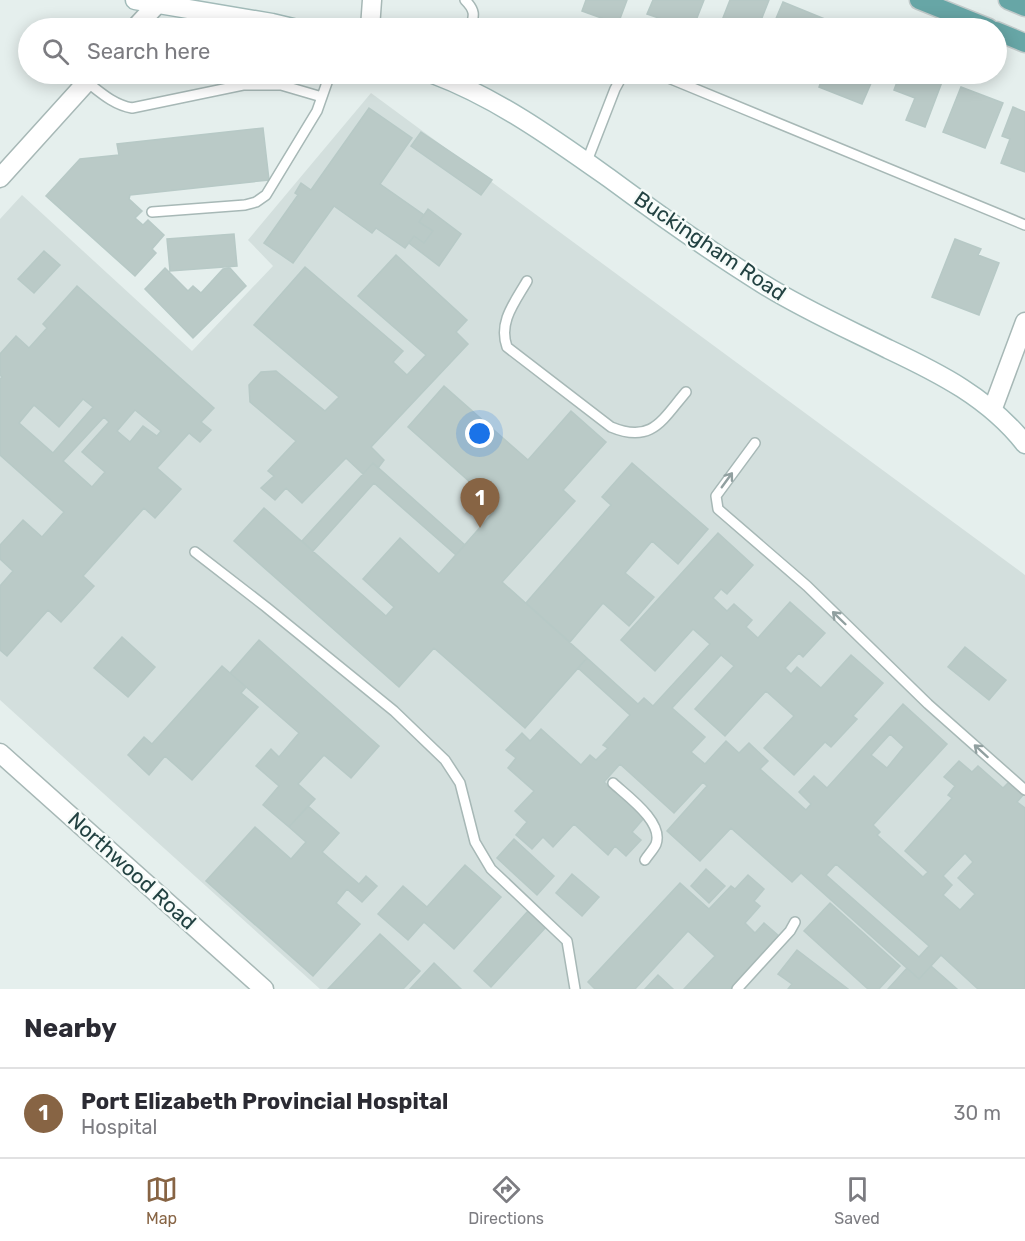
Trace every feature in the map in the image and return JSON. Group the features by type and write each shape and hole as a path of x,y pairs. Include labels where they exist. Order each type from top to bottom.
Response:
{"main road":[{"path":"919,0 965,18"},
{"path":"1008,0 1025,7"},
{"path":"1007,36 1025,43"}],"street":[{"path":"135,0 159,2 245,18"},
{"path":"371,18 372,0"},
{"path":"144,18 159,2"},
{"path":"0,178 85,84"},
{"name":"Buckingham Road","path":"458,84 587,161 665,218 763,284 808,310 932,370 993,408 1025,444"},
{"path":"993,408 1025,322"},
{"name":"Northwood Road","path":"0,753 264,989"}],"lane":[{"path":"465,0 474,9 474,18"},
{"path":"96,84 112,101 132,108 254,84"},
{"path":"272,84 322,97"},
{"path":"152,212 245,205 256,202 266,195 316,111 327,84"},
{"path":"587,161 618,84"},
{"path":"683,84 1025,225"},
{"path":"527,281 507,316 504,339 507,347 611,427 624,432 649,431 686,392"},
{"path":"755,442 716,496 718,509 807,586 928,704 1025,790"},
{"path":"195,552 394,711 445,760 460,783 476,842 491,869 567,941 575,989"},
{"path":"613,783 651,818 655,827 656,844 645,860"},
{"path":"737,989 790,932 795,922"}],"shaded area":[{"path":"371,93 1025,575 1025,989 320,989 0,700 0,219 22,195 192,351 273,266 248,240"}],"building":[{"path":"586,0 627,0 620,18 601,18 582,11"},
{"path":"653,0 704,0 697,18 659,18 647,14"},
{"path":"730,0 769,0 762,18 723,18"},
{"path":"783,2 822,18 776,18"},
{"path":"820,84 871,84 862,104 819,87"},
{"path":"896,84 941,84 925,127 906,120 915,98 894,90"},
{"path":"961,87 1003,103 985,148 943,132"},
{"path":"1013,107 1025,112 1025,172 1001,163 1010,139 1002,136"},
{"path":"369,108 412,138 380,184 424,215 419,222 433,231 424,243 414,236 405,248 376,228 372,233 334,206 293,263 264,243 298,195 295,193 301,183 311,190"},
{"path":"263,128 269,180 130,195 129,199 142,211 135,218 143,225 148,220 164,235 152,249 156,253 135,276 46,196 80,159 119,155 117,144"},
{"path":"421,132 492,180 481,195 411,146"},
{"path":"428,209 461,234 439,266 409,243 414,236 424,243 433,231 419,222"},
{"path":"234,234 237,266 170,271 167,239"},
{"path":"955,239 981,249 978,255 999,263 979,315 932,297"},
{"path":"44,251 60,265 34,293 18,279"},
{"path":"396,255 467,320 456,332 468,344 371,447 384,460 378,468 373,463 363,474 346,458 302,503 286,488 275,500 261,488 274,476 268,471 296,441 250,402 249,385 261,372 276,371 325,411 339,397 254,325 305,267 403,351 393,362 407,375 426,355 358,296"},
{"path":"165,268 188,291 193,286 201,293 223,269 230,268 246,286 193,338 145,289"},
{"path":"77,286 214,408 201,422 211,430 200,442 189,433 157,468 181,489 155,518 144,508 83,576 94,586 61,622 48,610 7,656 0,650 0,586 13,571 0,559 0,545 23,520 42,537 64,512 0,455 0,379 2,377 0,375 0,354 16,336 29,348 47,328 43,324","holes":["83,399 93,407 53,453 19,423 34,405 59,427","135,410 161,431 157,436 143,426 130,442 117,431","104,417 109,422 82,452 105,472 92,487 63,461"]},
{"path":"444,386 528,460 571,411 606,442 563,490 575,501 502,582 587,658 525,728 434,648 399,687 234,541 264,508 386,616 394,607 363,579 400,538 439,574 498,507 408,427"},
{"path":"373,463 465,545 456,555 374,483 313,551 302,541"},
{"path":"632,463 708,529 678,564 652,541 625,573 654,597 629,626 603,603 570,642 526,603 611,505 602,497"},
{"path":"718,533 753,565 727,594 721,589 713,598 727,611 734,604 752,620 746,627 758,638 790,602 825,633 803,657 799,653 785,668 791,674 797,667 821,688 851,655 883,683 853,716 857,719 831,747 825,742 794,775 764,748 794,716 766,691 725,736 695,709 734,666 721,655 672,708 705,737 691,752 705,764 726,741 739,753 749,743 768,761 760,769 806,810 811,804 799,792 814,776 827,788 903,704 947,744 873,825 880,832 877,835 923,877 928,872 905,851 952,798 948,795 955,786 944,777 959,761 972,772 978,766 1003,788 1009,782 1023,795 1017,802 1025,808 1025,989 978,989 941,955 919,979 801,873 792,882 731,828 700,861 667,831 707,786 703,782 674,813 620,764 604,782 644,818 632,832 641,840 626,856 615,846 608,855 574,824 553,847 543,837 532,849 516,835 527,822 515,811 534,791 508,768 516,758 506,750 522,733 530,741 541,729 581,765 590,755 596,760 608,748 603,745 630,715 578,668 587,658 638,704 644,698 653,706 710,644 693,629 655,671 621,640","holes":["890,734 904,747 887,768 871,755","965,853 973,862 958,878 975,894 960,910 943,895 952,885 943,876","836,864 929,946 919,957 826,875"]},
{"path":"122,637 155,667 128,697 94,668"},
{"path":"259,640 379,746 351,778 324,755 298,784 315,799 289,827 263,805 279,786 256,766 271,749 279,757 299,733 230,673"},
{"path":"965,647 1006,680 989,700 948,667"},
{"path":"222,666 246,687 241,693 258,707 192,780 165,756 149,775 128,755 144,737 152,744"},
{"path":"308,806 339,833 322,852 359,884 366,876 377,886 362,902 347,889 336,903 360,924 313,976 206,881 255,827 291,859 306,842 289,827"},
{"path":"514,839 554,876 537,895 497,858"},
{"path":"465,865 501,897 454,949 424,922 408,940 378,914 403,886 427,907"},
{"path":"706,869 725,886 709,903 691,886"},
{"path":"572,874 599,897 582,916 556,893"},
{"path":"748,875 764,889 754,901 760,906 745,923 755,933 764,923 779,936 730,989 684,989 715,956 688,931 635,989 595,989 588,982 680,883 709,909 731,886 735,889"},
{"path":"830,903 900,966 879,989 868,989 804,931"},
{"path":"528,911 546,927 491,987 474,971"},
{"path":"380,934 420,971 403,989 328,989"},
{"path":"797,950 848,989 788,989 792,984 778,974"},
{"path":"434,963 461,989 410,989"},
{"path":"931,966 957,989 888,989 907,968 919,979"},
{"path":"658,975 673,989 645,989"}],"place":[{"name":"Port Elizabeth Provincial Hospital","path":"480,528"}]}
